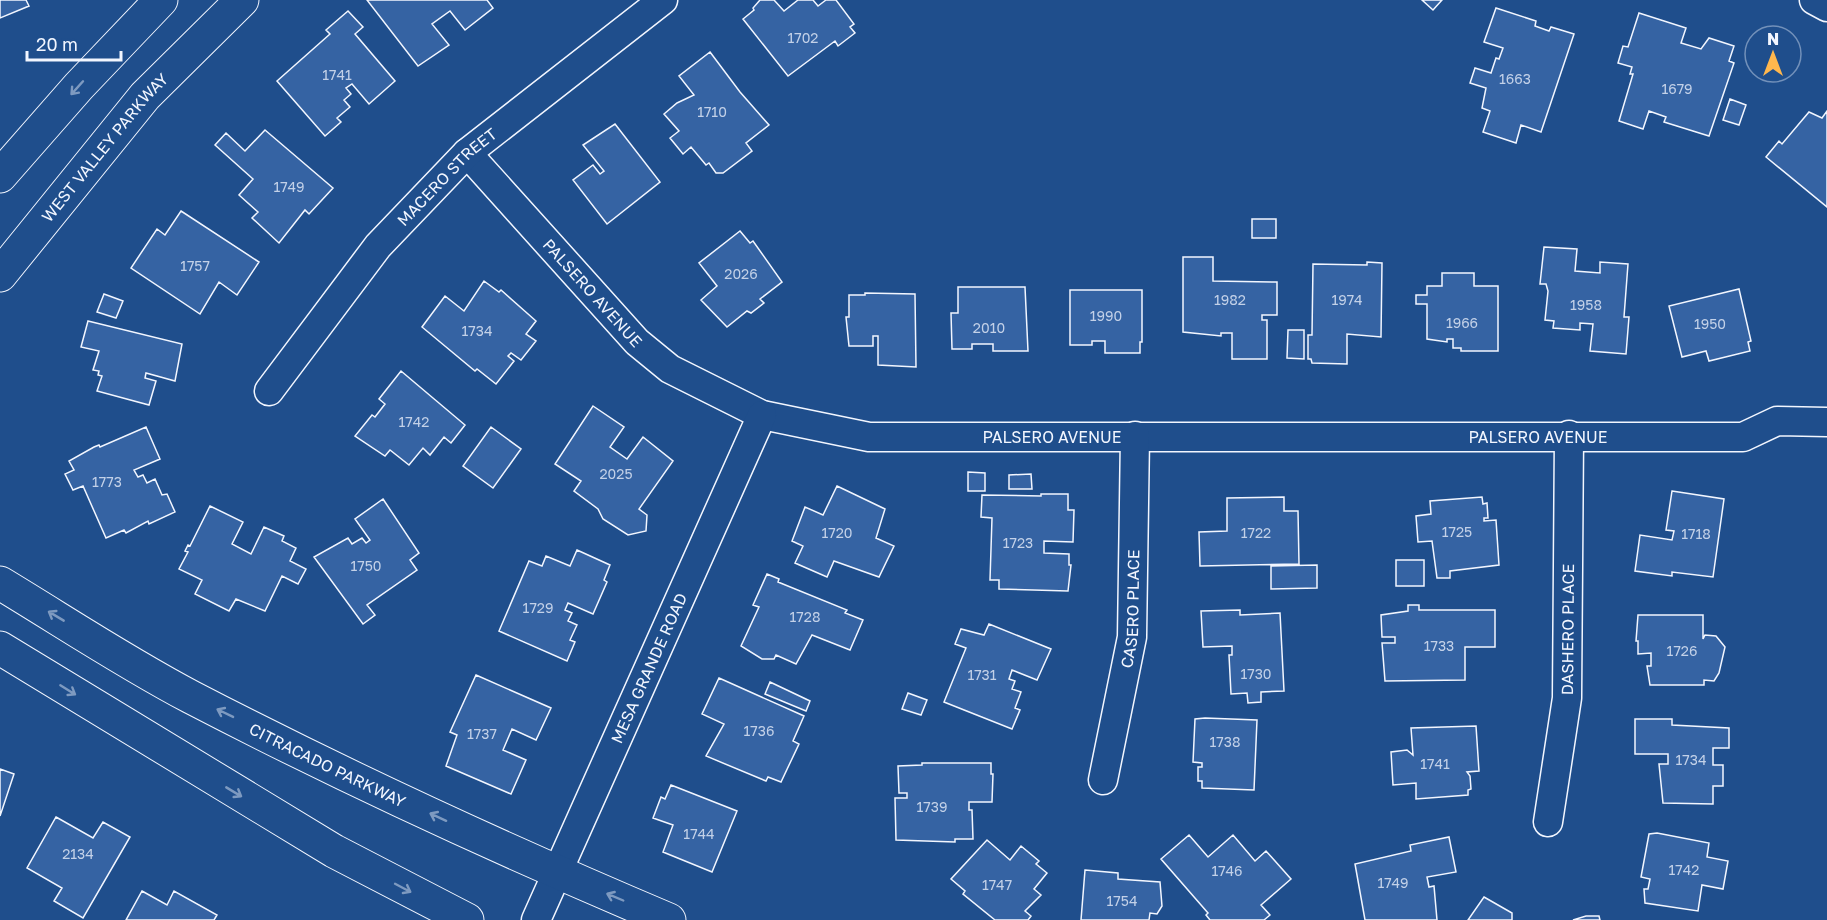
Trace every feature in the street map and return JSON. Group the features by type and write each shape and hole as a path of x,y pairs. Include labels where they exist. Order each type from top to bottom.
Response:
{"street":[{"path":"0,176 79,86 161,0"},
{"name":"WEST VALLEY PARKWAY","path":"0,275 145,96 242,0"},
{"name":"MACERO STREET","path":"269,391 378,246 467,153 663,0"},
{"path":"1814,0 1827,8"},
{"name":"PALSERO AVENUE","path":"467,153 637,342 670,369 762,416 869,437 1569,435 1743,437 1777,421 1827,422"},
{"name":"MESA GRANDE ROAD","path":"536,920 762,416"},
{"name":"DASHERO PLACE","path":"1548,822 1567,698 1569,435"},
{"name":"CASERO PLACE","path":"1103,780 1132,637 1135,436"},
{"name":"CITRACADO PARKWAY","path":"0,583 190,696 348,775 557,873 669,920"},
{"path":"0,648 334,851 466,920"}],"building":[{"path":"0,0 26,0 29,6 0,18"},
{"path":"367,0 487,0 493,8 465,30 450,11 432,24 449,45 418,66"},
{"path":"760,0 774,0 784,11 798,0 813,0 818,6 826,0 836,0 854,24 850,27 855,33 838,46 835,41 788,76 743,19 754,10 753,8"},
{"path":"1422,0 1442,0 1433,10"},
{"path":"1496,8 1536,21 1535,26 1549,31 1551,27 1574,34 1541,132 1521,125 1516,143 1483,132 1490,111 1482,108 1486,88 1470,83 1475,68 1491,73 1496,58 1499,59 1503,48 1484,42"},
{"path":"348,11 363,27 355,34 395,81 369,104 352,84 346,88 351,94 344,100 350,107 337,118 341,122 325,136 277,81 330,34 326,30"},
{"path":"1639,13 1686,28 1681,43 1701,49 1709,38 1734,46 1729,61 1734,63 1709,136 1664,122 1666,117 1649,111 1643,129 1619,121 1633,74 1630,74 1632,67 1618,63 1623,46 1628,47"},
{"path":"710,52 740,92 769,125 746,143 752,151 723,173 716,173 709,163 706,165 691,147 683,154 670,138 679,131 664,114 677,103 694,95 679,76"},
{"path":"1730,99 1746,105 1739,125 1723,120"},
{"path":"1827,111 1827,207 1766,157 1779,141 1782,144 1809,112 1822,118"},
{"path":"615,124 660,182 607,224 573,180 593,165 600,174 604,171 583,145"},
{"path":"265,130 333,188 309,214 305,210 279,243 252,218 258,212 239,195 253,179 215,145 226,133 245,151"},
{"path":"181,211 259,262 237,295 219,282 200,314 131,268 157,229 165,235"},
{"path":"1252,219 1276,219 1276,238 1252,238"},
{"path":"740,231 750,243 753,241 782,282 760,299 764,303 751,313 747,311 727,327 701,300 717,286 699,263"},
{"path":"1544,247 1577,249 1575,271 1600,273 1600,262 1628,264 1624,317 1629,317 1626,354 1590,351 1593,324 1580,323 1580,330 1553,328 1554,321 1545,320 1548,291 1546,284 1540,284"},
{"path":"1183,257 1213,257 1213,281 1277,282 1277,315 1262,315 1262,320 1267,320 1267,359 1232,359 1232,333 1221,333 1221,336 1183,332"},
{"path":"1367,262 1382,263 1381,337 1347,334 1347,364 1312,363 1311,359 1308,359 1308,335 1312,335 1313,264 1367,265"},
{"path":"1442,273 1474,273 1474,286 1498,286 1498,351 1461,351 1461,348 1453,348 1453,339 1447,339 1447,342 1427,339 1427,304 1416,304 1416,295 1427,295 1427,286 1442,286"},
{"path":"484,281 499,292 501,290 536,321 526,334 536,341 521,360 511,353 508,356 514,361 496,384 477,369 475,371 422,327 445,296 464,311"},
{"path":"958,287 1025,287 1028,351 993,351 993,344 972,344 972,349 952,349 951,313 958,313"},
{"path":"1739,289 1751,341 1748,342 1750,351 1709,361 1706,351 1682,357 1669,306"},
{"path":"1070,290 1142,290 1140,353 1105,353 1105,341 1092,341 1092,345 1070,345"},
{"path":"865,293 915,294 916,367 878,365 878,336 873,336 873,346 849,346 846,317 849,317 849,295 865,295"},
{"path":"104,294 123,301 116,318 97,312"},
{"path":"88,321 182,344 175,381 146,373 145,378 156,381 149,405 97,391 102,376 98,375 99,371 93,370 99,351 81,347"},
{"path":"1288,330 1304,330 1304,359 1287,358"},
{"path":"401,371 465,425 451,443 444,437 430,455 423,448 409,465 390,450 385,456 355,436 372,415 375,417 385,404 379,399"},
{"path":"593,406 624,427 610,447 627,459 643,437 673,461 639,509 647,515 646,531 628,535 603,519 598,509 574,491 581,481 555,464"},
{"path":"146,427 160,459 134,470 138,477 143,475 147,483 155,479 162,495 167,494 175,512 149,524 148,521 126,533 124,530 106,538 83,486 73,490 65,474 74,470 69,461 94,447 99,445 100,447"},
{"path":"491,427 521,449 493,488 463,466"},
{"path":"968,472 985,473 985,491 968,491"},
{"path":"1031,474 1032,489 1009,489 1009,475"},
{"path":"837,486 885,509 876,538 894,546 879,577 834,561 827,577 795,563 803,546 792,541 805,507 823,515"},
{"path":"1672,491 1724,499 1713,577 1672,572 1672,576 1635,571 1640,535 1672,540 1674,531 1666,530"},
{"path":"1041,494 1068,494 1068,510 1074,510 1073,542 1044,541 1044,553 1069,554 1069,565 1071,565 1068,591 999,589 999,580 990,580 992,518 981,517 982,495 1041,496"},
{"path":"1284,497 1284,511 1298,511 1299,564 1200,566 1199,532 1227,531 1227,498"},
{"path":"1482,497 1483,504 1487,503 1488,518 1484,518 1484,521 1496,520 1499,565 1450,571 1450,578 1437,578 1432,541 1418,542 1416,516 1431,514 1430,501"},
{"path":"383,499 419,553 410,560 417,570 367,605 375,615 363,624 314,557 348,538 352,544 362,538 366,543 370,540 355,519"},
{"path":"210,506 243,522 232,544 251,554 264,527 284,536 282,541 296,548 290,561 306,569 298,584 282,576 265,611 236,599 229,611 195,594 202,580 179,569 188,552 185,551 188,545 190,546"},
{"path":"577,550 610,565 604,580 607,582 593,614 568,603 565,610 572,613 568,621 577,625 570,640 575,642 567,661 499,631 529,561 542,566 546,556 570,566"},
{"path":"1396,560 1424,560 1424,586 1396,586"},
{"path":"1317,565 1317,588 1271,589 1271,566"},
{"path":"767,574 779,579 778,582 847,610 845,613 863,620 850,650 812,635 796,664 776,655 774,659 762,659 741,646 759,607 753,605"},
{"path":"1408,605 1419,605 1419,610 1495,610 1495,647 1465,647 1465,680 1385,681 1382,643 1395,643 1395,637 1382,637 1381,615 1408,611"},
{"path":"1240,610 1240,615 1280,613 1284,691 1261,692 1261,702 1248,703 1247,693 1231,694 1229,655 1232,655 1232,646 1203,647 1201,611"},
{"path":"1638,615 1703,615 1703,639 1705,635 1716,636 1725,647 1719,673 1714,681 1704,680 1704,685 1650,685 1647,666 1651,666 1651,653 1638,654 1638,641 1636,641"},
{"path":"989,624 1051,649 1037,680 1012,670 1009,679 1015,681 1012,689 1021,692 1015,708 1020,710 1012,729 944,702 966,648 955,644 961,629 984,635"},
{"path":"476,675 551,708 536,740 512,729 503,750 526,760 511,794 446,766 457,735 450,732"},
{"path":"719,678 804,716 793,741 799,744 781,782 768,777 766,781 706,756 724,724 702,714"},
{"path":"770,682 810,701 806,711 765,694"},
{"path":"908,693 927,700 921,715 902,709"},
{"path":"1195,719 1257,720 1254,790 1202,788 1202,781 1198,781 1198,767 1202,767 1202,763 1193,762"},
{"path":"1635,719 1672,719 1672,725 1729,728 1729,748 1713,748 1713,765 1723,765 1723,786 1713,786 1713,804 1663,803 1659,764 1668,764 1668,754 1635,754"},
{"path":"1476,726 1479,771 1467,772 1470,776 1471,789 1468,790 1468,795 1416,799 1416,783 1393,785 1391,752 1407,750 1413,755 1411,728"},
{"path":"922,763 991,763 992,802 969,802 969,810 972,810 973,839 955,839 955,842 896,840 895,798 907,798 907,793 899,793 898,766 922,765"},
{"path":"0,769 14,774 0,816"},
{"path":"671,785 737,811 712,872 663,852 673,825 653,818 661,797 665,799"},
{"path":"56,817 93,838 103,822 130,837 83,918 54,901 62,888 27,868"},
{"path":"1657,833 1709,843 1707,857 1728,861 1723,889 1702,885 1698,911 1645,903 1644,889 1648,889 1650,879 1641,877 1649,834"},
{"path":"1189,835 1208,857 1233,835 1255,861 1266,851 1291,879 1261,905 1270,915 1264,920 1210,920 1206,915 1208,913 1161,859"},
{"path":"1449,837 1456,872 1427,877 1429,887 1434,886 1437,920 1365,920 1355,864 1411,851 1410,845"},
{"path":"987,840 1010,860 1021,846 1039,861 1036,864 1047,873 1034,889 1041,895 1025,911 1031,916 1028,920 995,920 963,894 965,891 951,879"},
{"path":"1085,870 1118,873 1118,879 1160,882 1162,906 1157,914 1150,913 1149,920 1081,920"},
{"path":"142,891 167,905 174,891 217,915 214,920 126,920"},
{"path":"1484,897 1512,913 1512,920 1468,920"},
{"path":"1586,916 1599,916 1600,920 1573,920"}]}
